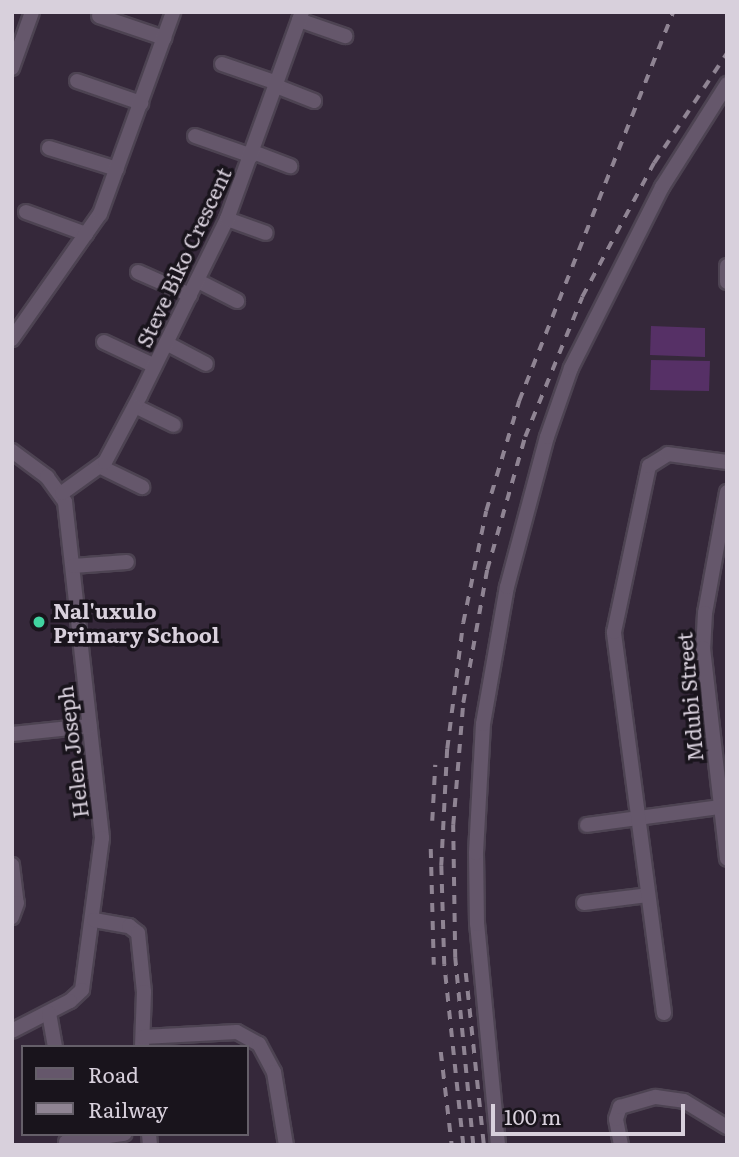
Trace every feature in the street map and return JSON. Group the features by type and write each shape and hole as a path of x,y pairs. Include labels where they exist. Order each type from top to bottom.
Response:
{"street":[{"path":"12,68 18,33 32,12"},
{"path":"14,334 100,214 173,12"},
{"path":"99,16 164,38"},
{"path":"301,16 345,36"},
{"name":"Steve Biko Crescent","path":"62,493 100,467 135,406 198,281 253,154 301,16"},
{"path":"222,64 314,101"},
{"path":"77,81 141,103"},
{"path":"498,1145 477,924 476,853 483,724 507,587 547,437 571,368 662,187 727,84"},
{"path":"195,136 290,166"},
{"path":"49,148 117,169"},
{"path":"26,212 86,234"},
{"path":"227,219 267,233"},
{"path":"727,266 727,282"},
{"path":"138,272 190,295"},
{"path":"198,281 237,301"},
{"path":"104,342 155,366"},
{"path":"166,343 206,364"},
{"path":"135,406 174,425"},
{"path":"12,451 62,493"},
{"path":"664,1013 614,632 647,472 654,461 668,454 727,462"},
{"path":"100,467 142,487"},
{"name":"Mdubi Street","path":"727,492 703,630 711,728 724,806 727,859"},
{"name":"Helen Joseph","path":"12,1031 49,1013 82,990 94,920 102,827 73,566 62,493"},
{"path":"73,566 127,562"},
{"path":"12,734 90,726"},
{"path":"711,728 727,726"},
{"path":"587,825 724,806"},
{"path":"12,865 17,903 12,917"},
{"path":"584,903 648,895"},
{"path":"94,920 129,926 138,933 143,1042 237,1032 259,1044 274,1072 286,1145"},
{"path":"49,1013 55,1045"},
{"path":"621,1145 616,1119 620,1107 656,1097 684,1101 727,1127"},
{"path":"66,1140 105,1136"}],"shaded area":[{"path":"651,326 705,328 705,357 650,355"},
{"path":"651,360 710,361 709,391 650,390"}],"railway":[{"path":"463,1145 444,965 441,866 447,749 463,623 486,511 519,401 673,12"},
{"path":"473,1145 455,958 453,825 463,703 487,570 525,437 582,297 654,163 727,53"},
{"path":"432,821 435,765"},
{"path":"431,849 434,965"},
{"path":"466,973 484,1145"},
{"path":"441,1052 452,1145"}],"place":[{"name":"Nal'uxulo Primary School","path":"39,622"}]}
